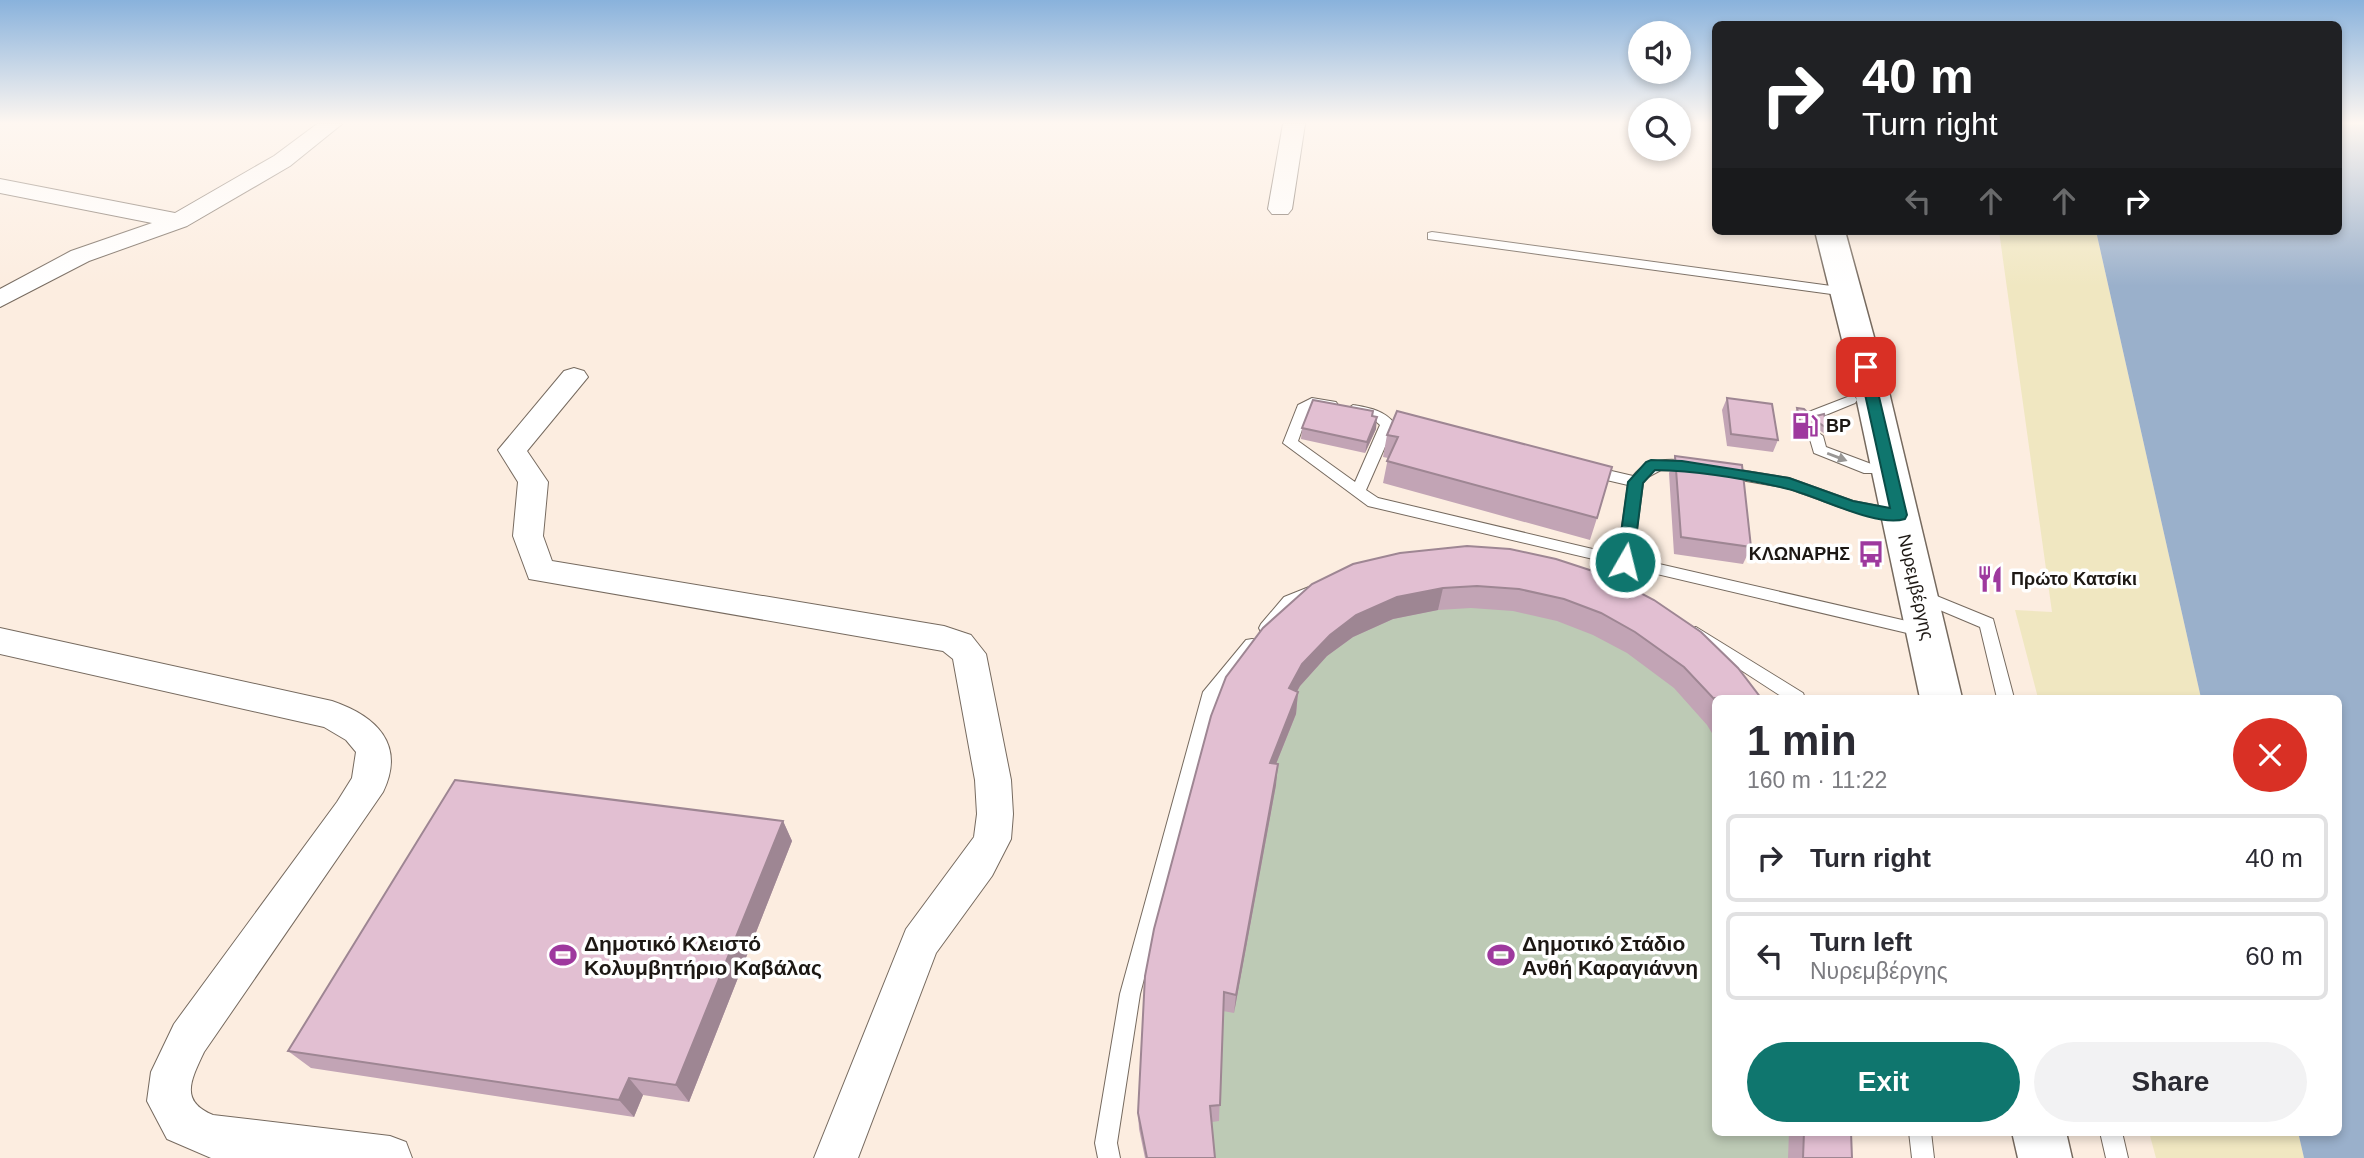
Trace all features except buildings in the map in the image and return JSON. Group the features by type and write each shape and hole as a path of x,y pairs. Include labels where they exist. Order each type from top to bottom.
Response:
{"main road":[{"name":"Νυρεμβέργης","path":"1831,235 1940,695"},
{"path":"2040,1136 2045,1158"}],"street":[{"path":"0,299 80,256 179,221 253,178"},
{"path":"1280,209 1285,178"},
{"path":"0,186 179,221"},
{"path":"574,377 512,450 533,482 528,536 540,570 944,639 959,644 969,654 993,780 995,814 992,839 979,864 920,942 836,1158"},
{"path":"0,641 332,715 358,730 374,748 370,781 350,813 189,1038 172,1072 168,1101 182,1124 213,1137 390,1158"}],"lane":[{"path":"1432,236 1846,292"},
{"path":"1811,416 1850,400"},
{"path":"1357,492 1388,424 1376,414 1312,402 1303,408 1290,443 1357,492 1373,502 1926,631"},
{"path":"1816,436 1819,450 1869,470"},
{"path":"1625,562 1636,482 1651,465 1682,466 1789,483 1851,506 1899,515"},
{"path":"1570,466 1636,482"},
{"path":"1109,1158 1106,1143 1130,994 1211,692 1290,601 1327,586"},
{"path":"1917,593 1987,623 2005,695"},
{"path":"1686,626 1792,695"},
{"path":"1920,1136 1923,1158"},
{"path":"2112,1136 2117,1158"}],"green space":[{"path":"1504,571 1712,696 1712,1136 1833,1136 1834,1158 1145,1158 1258,652"}],"sand":[{"path":"2000,235 2097,235 2200,695 2037,695 2015,610 2052,612"},
{"path":"2150,1136 2299,1136 2304,1158 2156,1158"}],"water":[{"path":"2342,178 2364,178 2364,1158 2304,1158 2299,1136 2342,1136 2342,695 2200,695 2097,235 2342,235"}],"place":[{"name":"BP","path":"1805,426"},
{"name":"ΚΛΩΝΑΡΗΣ","path":"1871,554"},
{"name":"Πρώτο Κατσίκι","path":"1990,579"},
{"name":"Δημοτικό Κλειστό Κολυμβητήριο Καβάλας","path":"563,955"},
{"name":"Δημοτικό Στάδιο Ανθή Καραγιάννη","path":"1501,955"}],"route":[{"path":"1625,562 1636,482 1642,472 1651,465 1682,466 1789,483 1851,506 1899,515 1866,367"}]}
